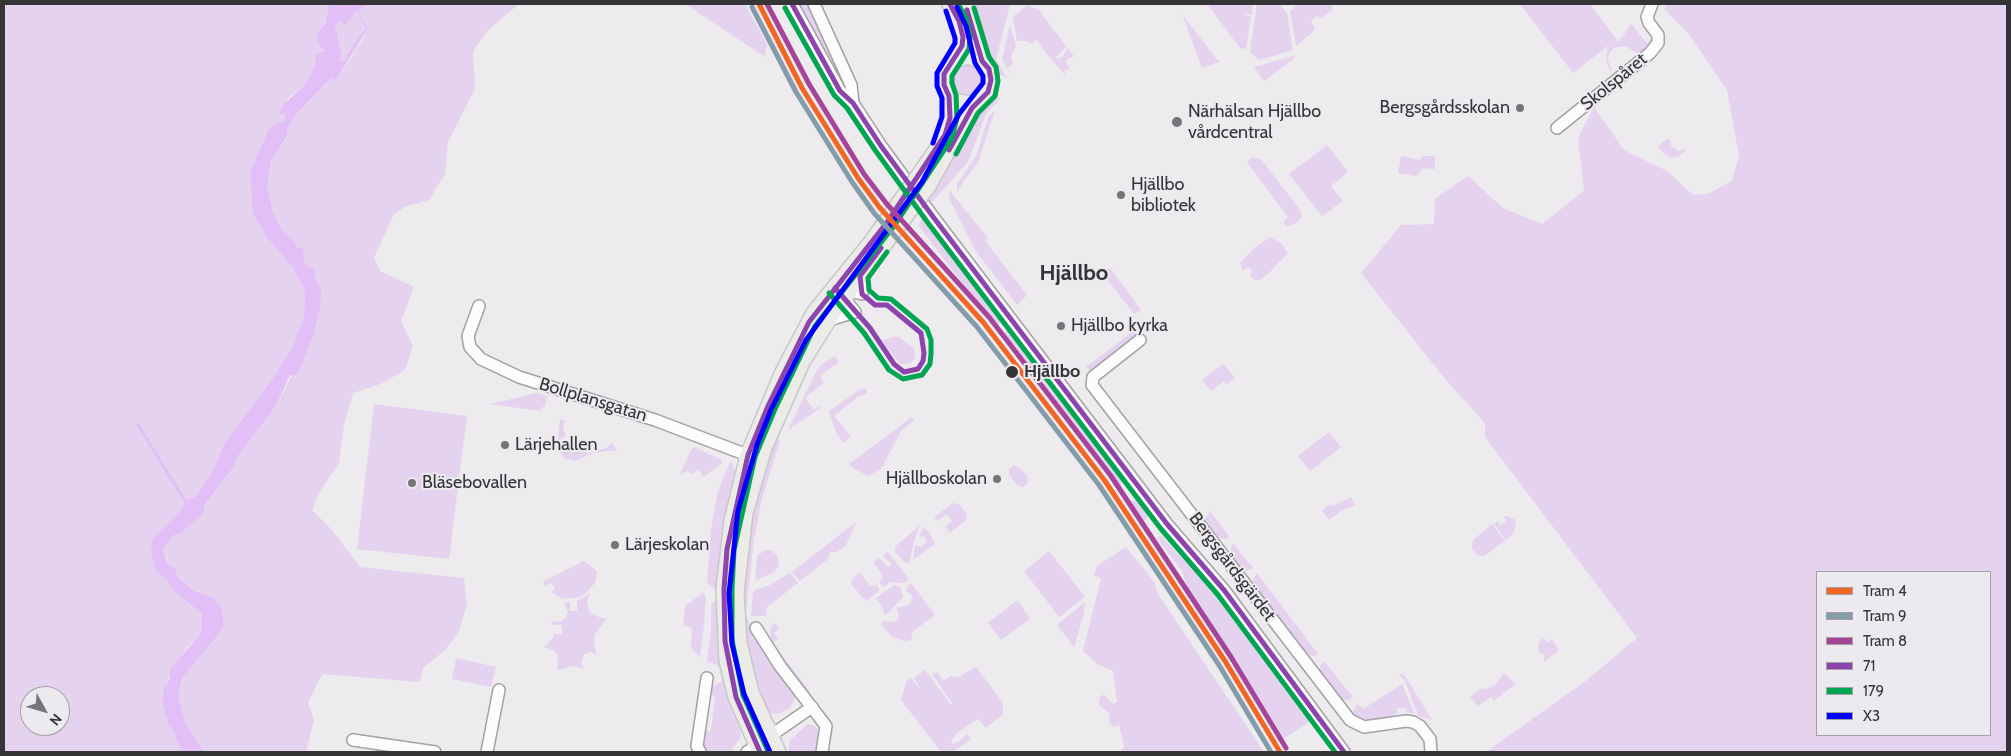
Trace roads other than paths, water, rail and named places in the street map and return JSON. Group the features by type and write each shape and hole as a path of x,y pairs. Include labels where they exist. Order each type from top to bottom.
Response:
{"main road":[{"path":"922,182 945,135 950,118 950,96 943,80 946,68 954,60 962,46 963,37 960,21 950,4"},
{"path":"754,750 736,697 725,641 724,589 727,549 755,458 768,406 799,340 814,314 848,293 872,251 966,118 988,92 991,80 989,69 982,60 973,24 964,4"},
{"path":"954,60 968,56 982,60"},
{"path":"950,96 964,104 980,100"},
{"path":"778,752 757,709 739,643 736,593 745,513 755,458 812,344 860,276 872,251"}],"street":[{"path":"792,4 840,91 854,103 881,146 934,218 1167,524 1200,560 1248,620 1344,752"},
{"path":"814,4 851,85 854,103"},
{"path":"819,4 821,16"},
{"name":"Skolspåret","path":"1557,128 1658,44 1658,35 1648,23 1647,17 1652,4"},
{"path":"829,320 855,312 848,293"},
{"name":"Bollplansgatan","path":"479,306 468,336 470,347 482,359 519,377 580,398 655,420 755,458"},
{"name":"Bergsgårdsgärdet","path":"1140,340 1092,378 1092,385 1350,720 1364,727 1406,721 1413,722 1420,726 1430,739 1431,752"},
{"path":"756,628 780,666 826,726 822,752"},
{"path":"700,752 697,746 707,678"},
{"path":"487,752 499,690"},
{"path":"754,750 770,736 812,707"},
{"path":"353,740 382,748 435,752"}],"waterway":[{"path":"138,425 185,501"}],"tram line":[{"name":"4","path":"759,4 802,88 858,178 880,208 983,322 1105,481 1225,661 1280,752"},
{"name":"8","path":"767,4 809,84 864,174 886,203 989,317 1111,476 1231,657 1286,748"},
{"name":"9","path":"752,7 796,92 852,182 874,213 977,327 1099,485 1219,665 1271,752"}],"place":[{"name":"Bergsgårdsskolan","path":"1520,108"},
{"name":"Närhälsan Hjällbo vårdcentral","path":"1177,122"},
{"name":"Hjällbo bibliotek","path":"1121,195"},
{"name":"Hjällbo kyrka","path":"1061,326"},
{"name":"Hjällbo","path":"1012,372"},
{"name":"Lärjehallen","path":"505,445"},
{"name":"Hjällboskolan","path":"997,479"},
{"name":"Bläsebovallen","path":"412,483"},
{"name":"Lärjeskolan","path":"615,545"}],"district":[{"name":"Hjällbo","path":"1074,274"}]}
